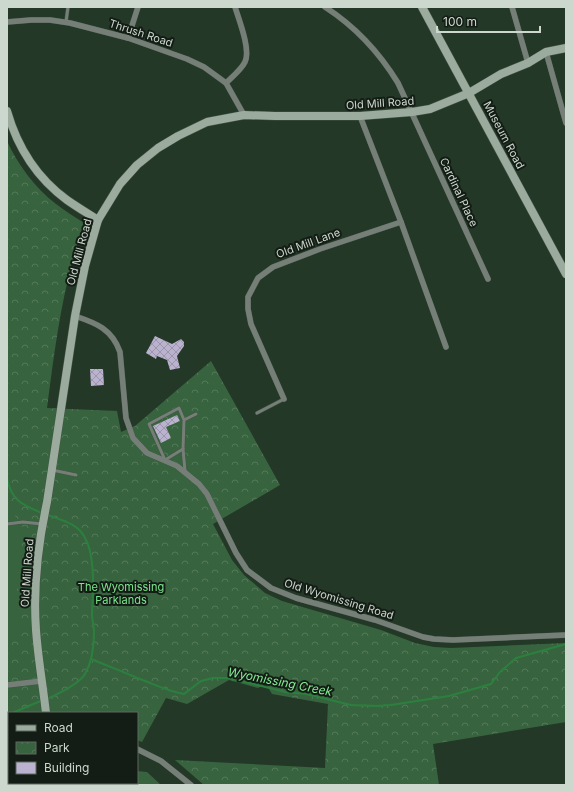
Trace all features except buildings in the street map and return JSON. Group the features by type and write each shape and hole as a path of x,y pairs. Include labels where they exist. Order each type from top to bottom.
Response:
{"street":[{"path":"128,38 138,7"},
{"path":"226,83 243,65 247,57 247,49 235,7"},
{"name":"Cardinal Place","path":"325,7 351,26 379,55 398,83 488,279"},
{"name":"Museum Road","path":"422,7 566,274"},
{"path":"512,7 528,63"},
{"name":"Thrush Road","path":"7,22 31,20 66,22 128,38 187,59 204,67 226,83 244,115"},
{"name":"Old Mill Road","path":"46,712 37,642 35,607 37,570 43,522 75,316 85,266 98,220 120,184 137,165 158,148 178,136 207,122 244,115 360,116 430,109 469,93 501,74 528,63 546,52 566,48"},
{"path":"546,52 566,123"},
{"path":"7,111 25,153 36,169 66,200 98,220"},
{"path":"360,116 401,222 446,347"},
{"name":"Old Mill Lane","path":"284,399 251,324 248,309 248,297 258,278 273,267 320,249 401,222"},
{"name":"Old Wyomissing Road","path":"75,316 102,327 117,342 120,352 126,418 133,438 147,453 156,458 165,460 185,471 193,478 207,494 236,553 247,570 271,588 282,593 333,609 375,620 434,639 453,640 566,635"},
{"path":"7,685 42,682"},
{"path":"138,750 161,761 191,785"}],"lane":[{"path":"66,22 68,7"},
{"path":"256,413 284,399"},
{"path":"183,449 165,460 149,424 179,408 184,420 183,449 185,471"},
{"path":"184,420 196,414"},
{"path":"52,470 76,475"},
{"path":"7,524 43,522"}],"green space":[{"name":"The Wyomissing Parklands","path":"7,141 16,159 41,191 59,207 84,223 70,268 65,292 47,408 117,411 121,432 135,426 211,361 280,485 213,524 232,560 244,575 265,593 282,601 381,630 415,643 434,647 451,648 566,643 566,722 433,744 439,785 204,785 175,760 325,768 328,704 272,694 266,684 258,688 229,680 187,704 166,698 142,742 138,740 138,712 8,712 8,784 41,785 7,785"},
{"path":"7,507 16,517 18,525 25,528 17,579 19,617 18,630 17,636 7,647"},
{"path":"138,771 147,772 161,785 117,785 138,784"}],"waterway":[{"name":"Wyomissing Creek","path":"7,478 11,492 18,501 42,513"},
{"name":"Wyomissing Creek","path":"47,699 62,692 82,678 89,664 94,643 92,614 93,574 88,544 81,532 73,525 48,515"},
{"name":"Wyomissing Creek","path":"91,659 162,688 184,694 201,681 213,678 228,678 286,692 306,694 351,705 377,706 449,696 491,684 500,672 516,658 566,644"},
{"path":"14,712 43,700"}]}
